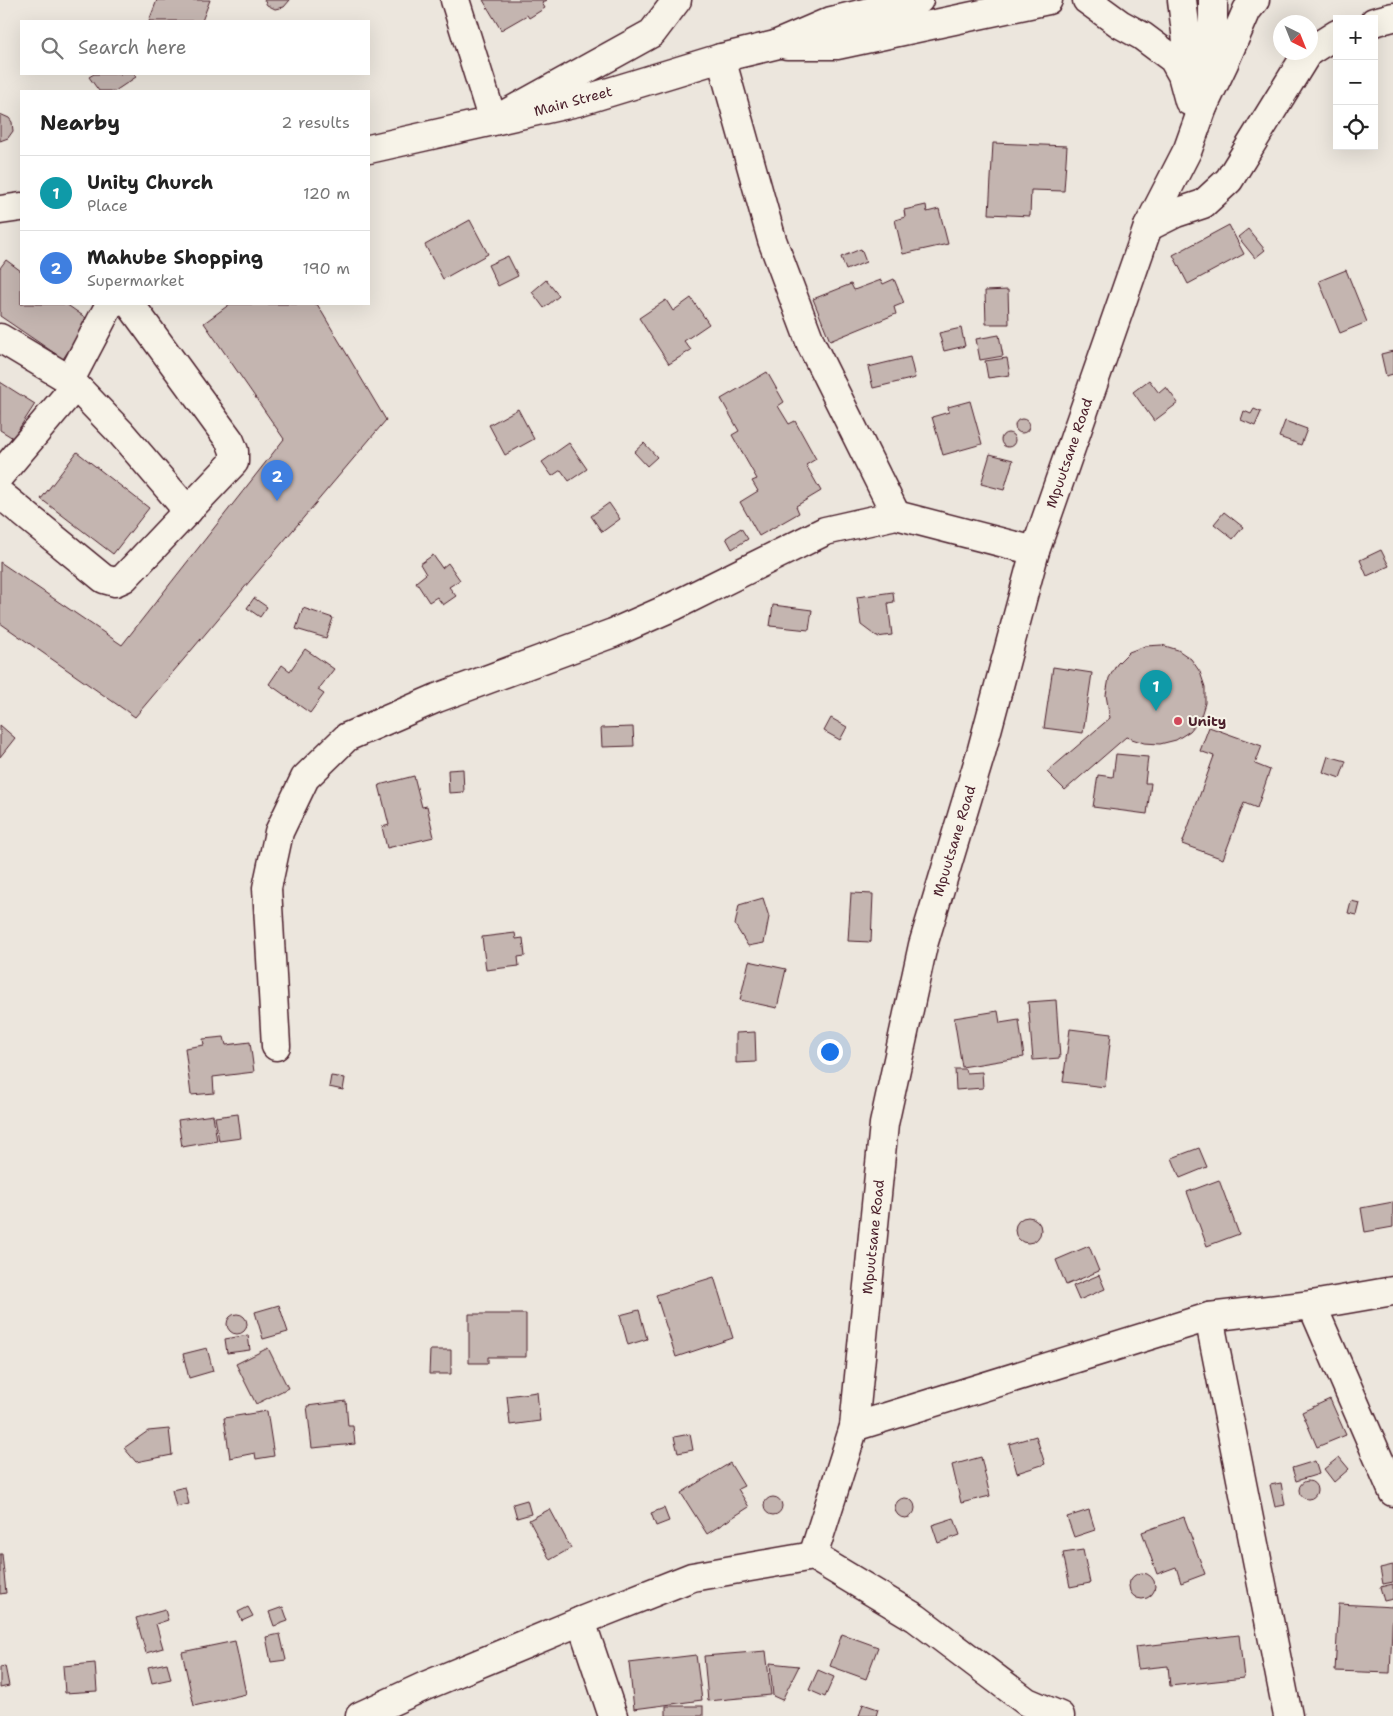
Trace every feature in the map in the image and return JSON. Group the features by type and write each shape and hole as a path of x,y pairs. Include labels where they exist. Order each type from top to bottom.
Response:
{"main road":[{"path":"455,0 493,121 652,32 677,0"},
{"name":"Main Street","path":"370,149 577,102 721,58 775,45 831,21 919,0"},
{"name":"Main Street","path":"775,45 837,45 1048,0"},
{"path":"1087,0 1173,59 1196,104 1224,63 1247,10 1255,0"},
{"name":"Mpuutsane Road","path":"1182,0 1196,104"},
{"name":"Mpuutsane Road","path":"813,1556 854,1427 884,1124 923,944 981,753 1035,551 1148,227 1188,148 1196,104 1210,71 1213,0"},
{"path":"1378,21 1393,17"},
{"path":"1318,46 1333,37"},
{"path":"721,58 772,240 811,344 896,515"},
{"path":"1148,227 1176,213 1203,204 1229,180 1304,60"},
{"path":"0,210 20,207"},
{"path":"0,475 71,391 70,380 109,305"},
{"path":"0,494 104,579 115,582 124,578 234,462 234,451 230,441 131,305"},
{"path":"0,338 70,380 121,433 188,512"},
{"path":"276,1046 267,888 279,832 305,778 347,737 437,698 613,633 674,606 825,531 896,515 1035,551"},
{"path":"854,1427 1209,1317 1312,1305 1393,1291"},
{"path":"1312,1305 1393,1492"},
{"path":"1209,1317 1288,1716"},
{"path":"360,1716 425,1686 692,1577 813,1556 916,1618 1027,1702 1060,1716"},
{"path":"581,1621 613,1716"}],"building":[{"path":"157,0 210,0 202,20 149,20"},
{"path":"264,0 290,0 284,7 275,9 267,5"},
{"path":"483,0 547,0 542,3 545,8 529,18 527,15 501,30"},
{"path":"92,75 135,75 136,77 116,90 98,90 89,77"},
{"path":"0,114 9,118 12,122 13,131 8,138 0,141"},
{"path":"993,143 1067,146 1064,191 1031,190 1030,216 989,214"},
{"path":"926,205 927,212 939,209 948,244 903,254 895,220 905,217 904,210"},
{"path":"470,220 488,254 443,279 425,245"},
{"path":"1229,225 1244,254 1188,284 1173,255"},
{"path":"1248,229 1265,250 1255,258 1238,237"},
{"path":"861,249 866,262 846,270 841,257"},
{"path":"508,256 518,276 498,286 488,265"},
{"path":"6,260 20,270 20,305 67,305 89,320 63,359 0,316 0,268"},
{"path":"1346,270 1367,322 1340,333 1319,281"},
{"path":"894,279 904,303 894,307 896,314 830,341 813,299 851,284 854,290 881,280 883,284"},
{"path":"546,280 559,296 544,308 532,292"},
{"path":"1008,290 1009,324 986,324 985,291"},
{"path":"691,298 709,324 684,341 691,350 669,364 639,318 666,300 673,311"},
{"path":"229,305 318,305 386,420 135,717 0,623 0,562 122,645 284,439 204,323"},
{"path":"961,328 965,346 944,351 939,333"},
{"path":"999,335 1003,356 980,360 976,339"},
{"path":"1393,351 1393,374 1386,376 1381,354"},
{"path":"910,357 915,378 873,388 868,367"},
{"path":"1007,358 1010,375 988,378 985,361"},
{"path":"767,372 784,402 778,406 789,424 795,421 816,459 806,465 821,491 796,506 799,513 759,536 740,502 758,491 752,481 757,479 732,435 739,431 721,399"},
{"path":"1149,380 1159,393 1166,387 1178,403 1154,421 1133,392"},
{"path":"0,382 35,404 13,438 0,430"},
{"path":"970,401 982,444 943,455 932,417 949,412 948,407"},
{"path":"518,409 534,439 505,455 489,425"},
{"path":"1254,409 1261,412 1255,426 1241,420 1244,411 1251,414"},
{"path":"1022,419 1027,421 1029,426 1027,431 1022,433 1017,431 1015,426 1017,421"},
{"path":"1285,421 1307,429 1301,445 1279,437"},
{"path":"1008,433 1013,435 1015,440 1013,445 1008,447 1003,445 1001,440 1003,435"},
{"path":"569,443 587,469 569,481 561,470 552,476 542,462"},
{"path":"644,443 657,457 647,466 634,452"},
{"path":"77,452 149,508 113,554 41,499"},
{"path":"990,454 1013,460 1004,490 981,484"},
{"path":"609,503 620,519 602,532 591,516"},
{"path":"1224,512 1243,527 1233,539 1214,524"},
{"path":"741,528 748,539 732,549 726,538"},
{"path":"1381,550 1389,566 1367,576 1360,560"},
{"path":"433,555 442,568 448,563 460,580 449,587 456,596 443,605 437,597 429,602 416,582 426,574 420,564"},
{"path":"893,592 894,602 888,603 892,635 877,637 861,625 857,597"},
{"path":"254,598 267,607 260,617 247,608"},
{"path":"773,605 812,610 809,630 770,626"},
{"path":"303,608 333,618 326,638 296,629"},
{"path":"1162,645 1178,650 1191,659 1200,672 1205,687 1205,703 1200,719 1190,731 1176,740 1160,744 1144,743 1126,737 1065,790 1047,772 1110,718 1106,695 1109,678 1117,664 1129,652 1145,646"},
{"path":"305,649 334,669 318,690 324,694 310,713 269,684 282,665 290,671"},
{"path":"1053,667 1092,673 1083,733 1044,728"},
{"path":"831,718 847,727 840,740 824,731"},
{"path":"0,725 15,738 0,757"},
{"path":"633,727 634,746 602,747 601,728"},
{"path":"1209,727 1262,746 1255,764 1270,770 1257,808 1244,803 1223,859 1182,844 1214,756 1200,751"},
{"path":"1116,754 1148,757 1145,783 1151,783 1147,814 1093,807 1098,775 1113,777"},
{"path":"1328,756 1346,761 1340,778 1323,772"},
{"path":"463,769 464,792 449,793 448,770"},
{"path":"414,776 422,807 427,806 434,837 387,848 382,827 389,825 379,785"},
{"path":"851,893 873,894 871,942 848,941"},
{"path":"763,898 769,917 764,943 748,946 735,925 739,905"},
{"path":"1351,901 1360,903 1357,915 1348,913"},
{"path":"515,933 516,939 523,938 525,956 518,957 519,966 486,970 482,937"},
{"path":"749,961 786,969 777,1008 740,1000"},
{"path":"1056,1000 1060,1058 1033,1060 1028,1002"},
{"path":"998,1011 1000,1023 1019,1020 1024,1057 962,1067 954,1018"},
{"path":"1070,1029 1111,1034 1105,1087 1063,1082"},
{"path":"755,1032 756,1062 736,1063 736,1033"},
{"path":"224,1037 226,1045 250,1042 254,1072 213,1077 214,1093 191,1095 185,1048 204,1045 203,1039"},
{"path":"955,1069 965,1069 966,1073 982,1072 983,1088 956,1090"},
{"path":"331,1076 345,1078 343,1090 329,1087"},
{"path":"238,1114 241,1138 219,1141 215,1117"},
{"path":"213,1115 217,1141 182,1147 178,1120"},
{"path":"1199,1148 1207,1167 1180,1178 1172,1158"},
{"path":"1219,1180 1239,1234 1207,1246 1187,1192"},
{"path":"1393,1202 1393,1227 1365,1232 1361,1208"},
{"path":"1028,1217 1037,1221 1041,1230 1037,1239 1028,1243 1019,1239 1015,1230 1019,1221"},
{"path":"1089,1246 1099,1271 1066,1285 1056,1260"},
{"path":"1099,1275 1105,1289 1079,1300 1073,1286"},
{"path":"714,1277 733,1338 676,1357 656,1295"},
{"path":"279,1305 288,1332 263,1339 255,1312"},
{"path":"639,1310 647,1339 628,1345 620,1315"},
{"path":"237,1314 244,1317 247,1324 244,1331 237,1334 230,1331 227,1324 230,1317"},
{"path":"469,1314 526,1314 526,1357 488,1357 488,1363 469,1363"},
{"path":"248,1335 250,1350 227,1353 225,1339"},
{"path":"207,1348 213,1371 189,1378 183,1354"},
{"path":"268,1348 288,1388 256,1404 236,1364"},
{"path":"430,1350 451,1350 451,1374 429,1374"},
{"path":"537,1392 540,1421 510,1425 507,1396"},
{"path":"1330,1399 1346,1435 1317,1447 1302,1412"},
{"path":"346,1401 348,1426 353,1426 355,1444 312,1448 307,1406"},
{"path":"267,1411 274,1456 256,1459 255,1453 230,1458 224,1418"},
{"path":"169,1429 172,1455 136,1462 124,1448 148,1431"},
{"path":"690,1434 693,1450 678,1453 674,1437"},
{"path":"1036,1436 1045,1464 1017,1473 1009,1444"},
{"path":"981,1457 990,1496 961,1503 952,1465"},
{"path":"1339,1457 1349,1469 1334,1482 1324,1469"},
{"path":"1315,1461 1319,1474 1296,1481 1292,1468"},
{"path":"730,1463 744,1486 738,1489 749,1507 707,1534 681,1493"},
{"path":"1308,1481 1314,1484 1317,1490 1314,1496 1308,1499 1302,1496 1299,1490 1302,1484"},
{"path":"1281,1483 1285,1505 1275,1507 1270,1485"},
{"path":"185,1487 189,1504 176,1507 172,1490"},
{"path":"773,1497 779,1500 782,1506 779,1512 773,1515 767,1512 764,1506 767,1500"},
{"path":"905,1498 912,1501 915,1508 912,1515 905,1518 898,1515 895,1508 898,1501"},
{"path":"527,1500 531,1514 517,1518 513,1504"},
{"path":"664,1508 669,1521 656,1526 651,1513"},
{"path":"550,1509 571,1548 550,1560 529,1520"},
{"path":"1089,1510 1095,1530 1074,1537 1067,1517"},
{"path":"1184,1517 1205,1574 1181,1583 1176,1567 1157,1574 1142,1532"},
{"path":"954,1518 960,1535 938,1543 932,1525"},
{"path":"1083,1550 1090,1583 1070,1587 1063,1553"},
{"path":"0,1554 2,1554 6,1593 0,1594"},
{"path":"1393,1565 1393,1582 1383,1584 1380,1568"},
{"path":"1142,1573 1151,1577 1155,1586 1151,1595 1142,1599 1133,1595 1129,1586 1133,1577"},
{"path":"1393,1584 1393,1599 1384,1601 1380,1587"},
{"path":"1339,1604 1393,1607 1390,1673 1335,1671"},
{"path":"248,1607 253,1616 242,1621 238,1612"},
{"path":"283,1607 288,1621 274,1626 269,1612"},
{"path":"165,1610 168,1620 156,1624 163,1648 146,1653 136,1618"},
{"path":"280,1634 286,1660 271,1662 266,1637"},
{"path":"842,1634 878,1647 866,1679 830,1666"},
{"path":"1239,1635 1244,1678 1170,1686 1168,1666 1138,1669 1135,1647"},
{"path":"235,1641 246,1694 194,1706 182,1652"},
{"path":"766,1651 771,1695 708,1701 704,1656"},
{"path":"696,1655 702,1700 634,1709 629,1663"},
{"path":"95,1663 97,1691 65,1693 63,1666"},
{"path":"167,1663 171,1679 152,1683 148,1667"},
{"path":"770,1663 799,1666 782,1700 773,1696"},
{"path":"5,1666 9,1686 0,1688 0,1667"},
{"path":"818,1670 834,1677 825,1697 809,1690"},
{"path":"863,1704 878,1709 876,1716 859,1716"},
{"path":"666,1706 703,1706 703,1716 666,1716"}],"place":[{"name":"Mahube Shopping","path":"277,501"},
{"name":"Unity Church","path":"1156,711"},
{"name":"Unity","path":"1178,721"}]}
